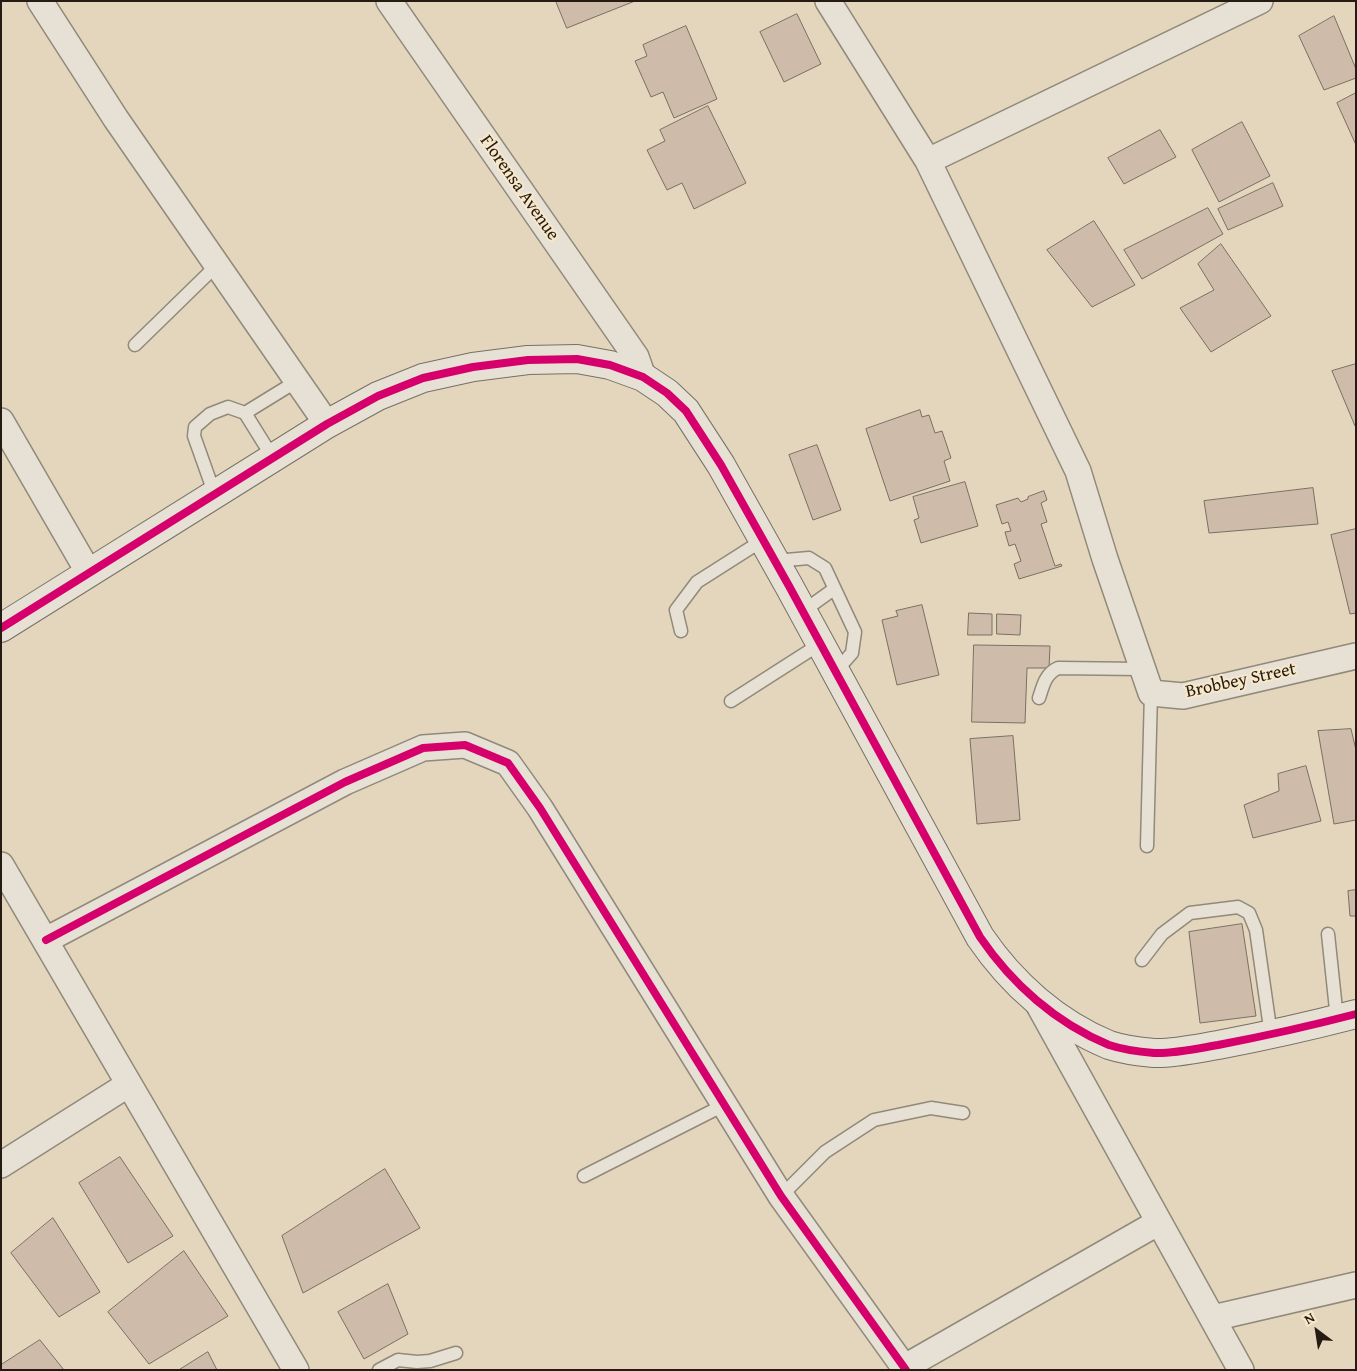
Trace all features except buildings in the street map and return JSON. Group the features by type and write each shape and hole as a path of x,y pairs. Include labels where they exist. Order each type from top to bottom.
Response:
{"street":[{"path":"40,1 116,119 327,424"},
{"name":"Florensa Avenue","path":"389,1 636,357 643,377"},
{"path":"828,1 928,161 1078,470 1104,558 1141,669 1151,693"},
{"path":"928,161 1260,1"},
{"path":"1,628 327,424 378,396 423,378 482,366 528,360 576,359 610,365 643,377 667,393 686,411 721,465 769,550 980,937 996,961 1013,980 1036,1000 1076,1028 1111,1046 1156,1053 1201,1048 1271,1035 1346,1017"},
{"path":"1,421 89,573"},
{"name":"Brobbey Street","path":"1151,693 1183,696 1356,656"},
{"path":"46,940 345,782 423,748 465,745 508,763 540,808 781,1196 905,1368 1159,1222"},
{"path":"1,865 296,1370"},
{"path":"1036,1000 1242,1370"},
{"path":"1,1164 129,1084"},
{"path":"1212,1318 1356,1285"}],"lane":[{"path":"135,345 217,265"},
{"path":"245,413 297,381"},
{"path":"215,495 194,436 195,427 210,414 228,407 245,413 273,458"},
{"path":"681,631 676,610 697,582 769,550 809,558 825,568 855,632 852,653 835,672"},
{"path":"802,612 834,589"},
{"path":"730,701 820,644"},
{"path":"1039,698 1046,678 1058,668 1141,669"},
{"path":"1147,846 1151,693"},
{"path":"1142,960 1162,934 1190,913 1238,907 1248,913 1256,930 1271,1035"},
{"path":"1328,934 1346,1017"},
{"path":"584,1176 724,1105"},
{"path":"781,1196 825,1152 874,1120 931,1108 963,1114"},
{"path":"379,1370 398,1360 430,1361 456,1352"}],"cycle path":[{"path":"1,628 327,424 378,396 423,378 473,367 528,360 577,359 610,365 643,377 667,393 686,411 721,465 789,586 980,937 1006,971 1053,1014 1109,1045 1154,1053 1177,1052 1218,1045 1356,1014"},
{"path":"46,940 345,782 423,748 465,745 508,763 540,808 781,1196 906,1370"}]}
